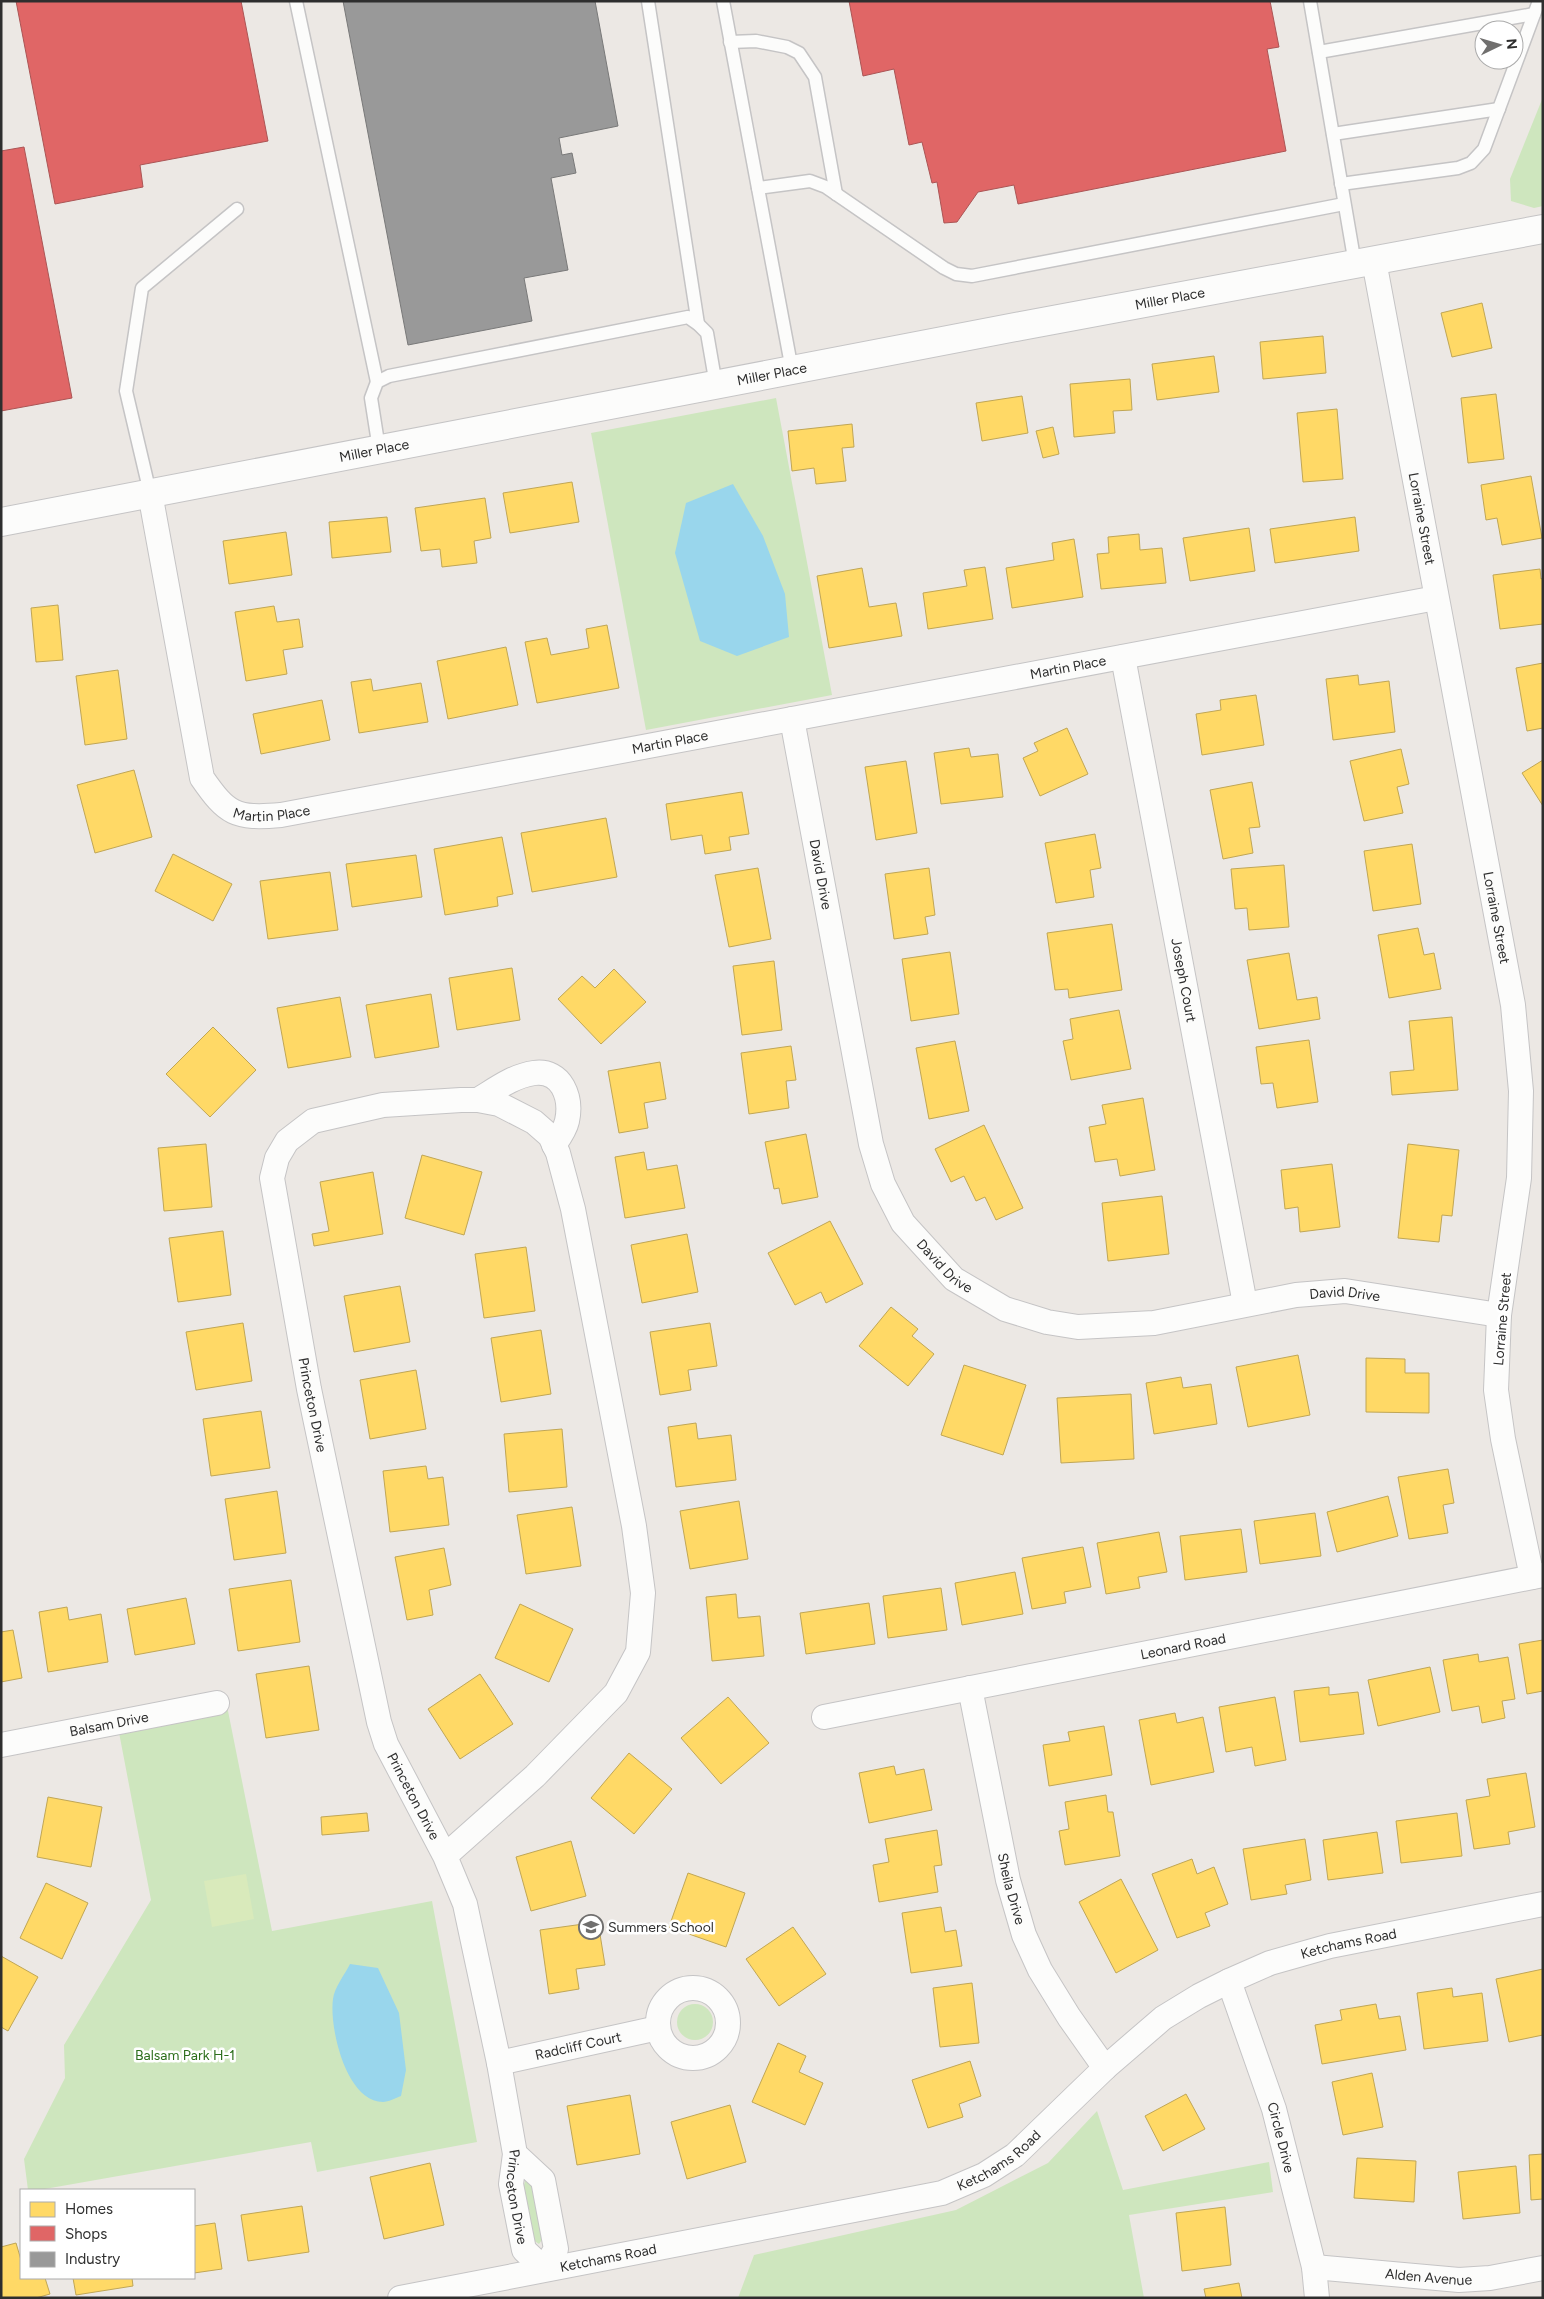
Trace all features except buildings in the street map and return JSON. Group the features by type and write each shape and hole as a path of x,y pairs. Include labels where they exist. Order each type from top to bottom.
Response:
{"street":[{"name":"Miller Place","path":"1,522 792,370 1543,229"},
{"name":"Lorraine Street","path":"1365,263 1436,598 1513,1005 1521,1091 1519,1178 1499,1315 1496,1390 1503,1439 1538,1576"},
{"name":"Martin Place","path":"150,493 202,778 220,803 237,813 258,817 280,815 1436,598"},
{"name":"Joseph Court","path":"1123,657 1245,1304"},
{"name":"David Drive","path":"792,719 871,1144 883,1184 903,1223 954,1279 1004,1309 1047,1322 1078,1327 1154,1323 1296,1295 1345,1291 1499,1315"},
{"name":"Princeton Drive","path":"478,1100 512,1078 536,1072 552,1074 564,1085 569,1100 567,1122 554,1145"},
{"name":"Princeton Drive","path":"445,1856 535,1776 616,1693 638,1652 643,1593 634,1526 573,1209 558,1153 550,1136 534,1122 499,1104 478,1100 383,1105 313,1121 287,1141 277,1158 272,1178 309,1389 378,1722 386,1744 445,1856 465,1904 499,2063 515,2154 511,2184 524,2250 544,2269"},
{"name":"Leonard Road","path":"824,1717 1538,1576"},
{"name":"Sheila Drive","path":"970,1688 1008,1880 1024,1935 1040,1970 1069,2017 1105,2068"},
{"name":"Balsam Drive","path":"1,1745 217,1703"},
{"name":"Ketchams Road","path":"400,2298 942,2193 984,2175 1015,2155 1105,2068 1163,2018 1198,1996 1229,1981 1270,1963 1330,1946 1543,1904"},
{"name":"Circle Drive","path":"1229,1981 1274,2109 1314,2267 1317,2298"},
{"name":"Radcliff Court","path":"499,2063 658,2028"},
{"path":"515,2154 543,2180 556,2249 544,2269"},
{"name":"Alden Avenue","path":"1314,2267 1459,2280 1490,2278 1543,2268"}],"lane":[{"path":"296,1 377,382 372,398 379,449"},
{"path":"648,1 698,324"},
{"path":"723,1 792,370"},
{"path":"1310,1 1344,204 1365,263"},
{"path":"1341,184 1458,168 1471,164 1484,149 1539,1"},
{"path":"1319,52 1534,14"},
{"path":"730,42 756,41 787,47 799,53 815,77 836,194"},
{"path":"1333,134 1499,109"},
{"path":"758,188 810,181 836,194 944,268 956,274 972,276 1344,204"},
{"path":"150,493 126,391 142,288 237,208"},
{"path":"377,382 389,376 688,317 707,333 716,385"}],"green space":[{"path":"1543,97 1543,206 1534,208 1511,201 1510,179"},
{"path":"776,398 832,695 646,730 591,433"},
{"name":"Balsam Park H-1","path":"226,1701 272,1931 432,1901 477,2142 317,2172 311,2142 45,2189 28,2189 24,2159 65,2078 64,2045 151,1900 117,1722"},
{"path":"246,1874 254,1919 212,1927 204,1881"},
{"path":"695,2004 707,2010 713,2022 707,2034 695,2040 683,2034 677,2022 683,2010"},
{"path":"1097,2111 1123,2190 1269,2162 1273,2192 1129,2215 1144,2298 738,2298 754,2255 956,2210 1048,2163"},
{"path":"526,2178 538,2188 546,2234 539,2244 530,2238 522,2192"}],"water":[{"path":"733,484 763,536 785,594 789,637 737,656 700,641 675,553 686,503"},
{"path":"350,1964 378,1968 399,2013 406,2070 401,2096 387,2101 370,2099 359,2090 350,2077 337,2044 332,2011 333,1999"}],"place":[{"name":"Summers School","path":"591,1927"}]}
